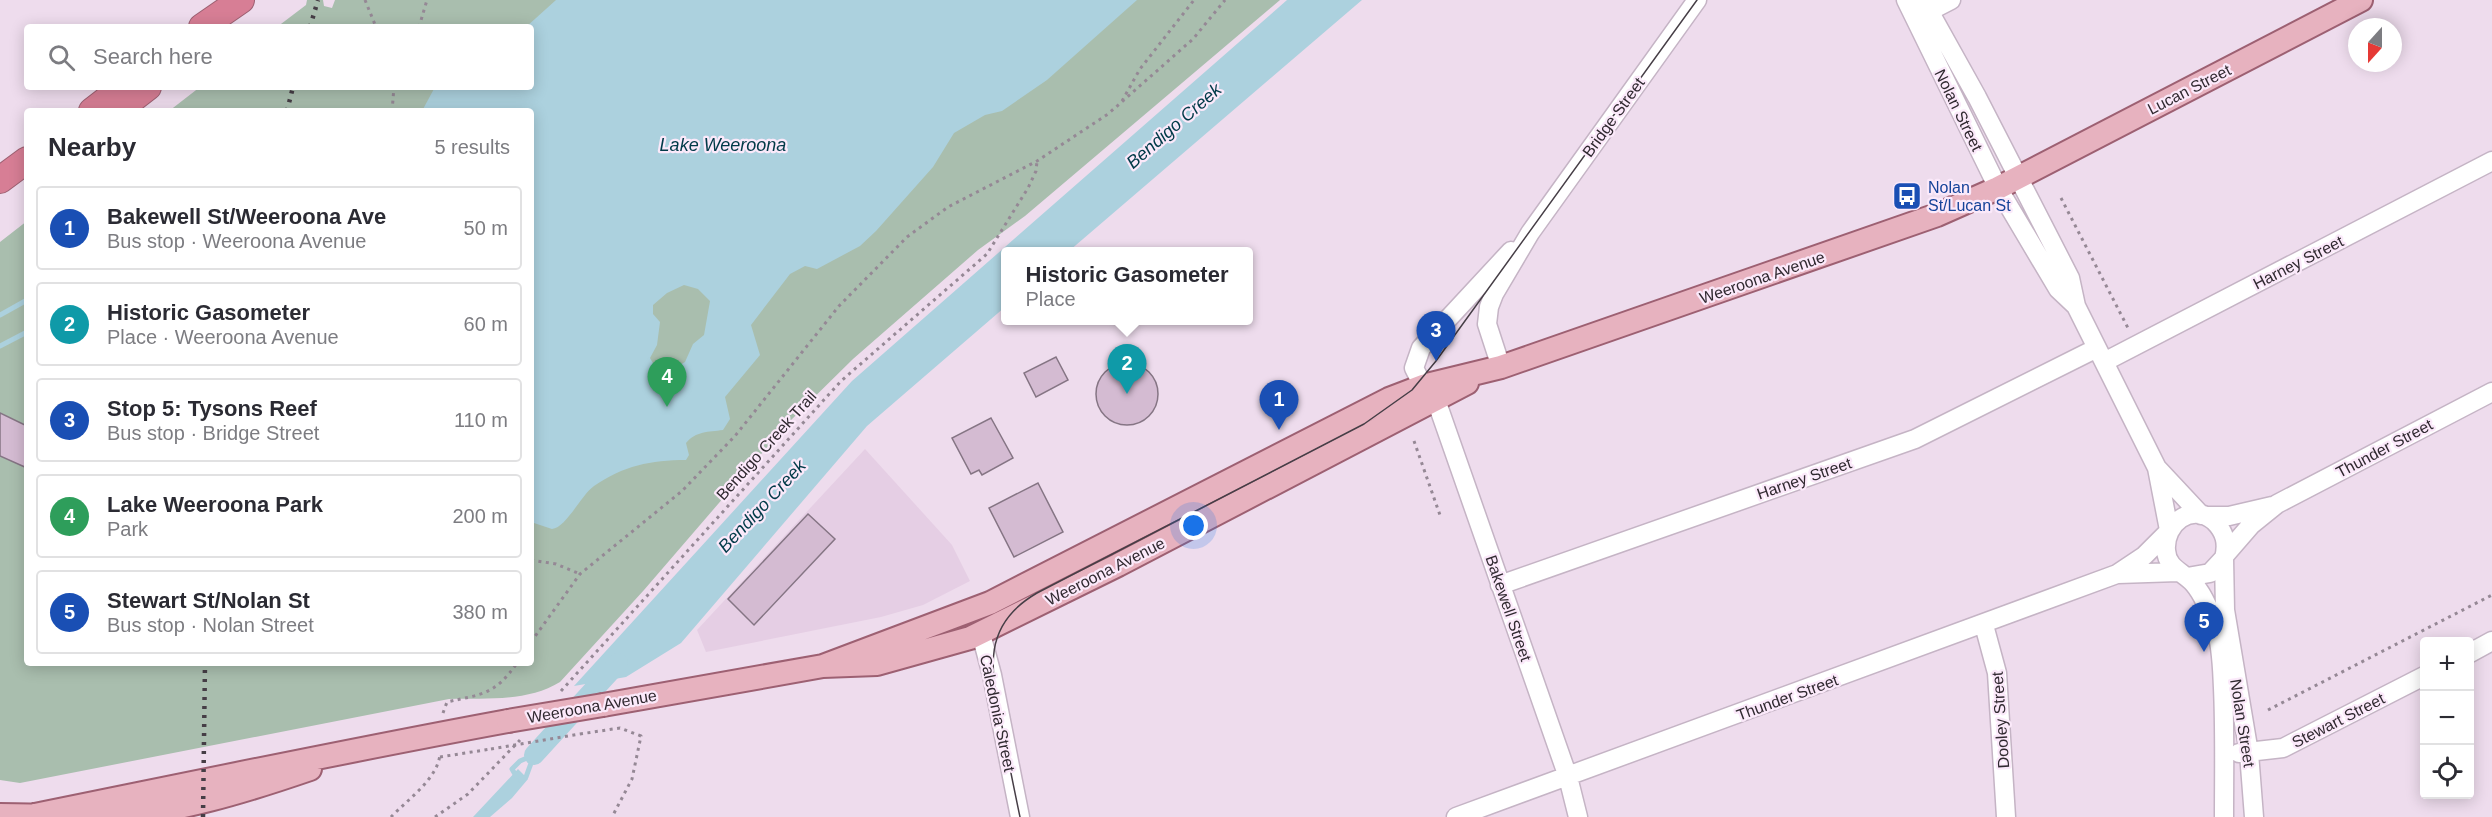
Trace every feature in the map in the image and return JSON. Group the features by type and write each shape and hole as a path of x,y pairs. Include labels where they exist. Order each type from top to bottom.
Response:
{"highway":[{"path":"206,24 241,0"},
{"path":"228,24 256,0"},
{"path":"96,108 119,90"},
{"path":"121,108 144,90"},
{"path":"0,180 24,162"},
{"path":"0,200 24,182"}],"main road":[{"name":"Lucan Street","path":"2019,178 2361,0"},
{"name":"Weeroona Avenue","path":"823,666 972,611 1369,408 1429,393 1892,231 2019,178"},
{"name":"Weeroona Avenue","path":"0,815 35,815 175,788 269,765 362,750 441,733 515,729 603,705 823,666 877,664 927,652 981,634 1429,393"},
{"name":"Caledonia Street","path":"972,611 981,634"}],"street":[{"name":"Bridge Street","path":"1501,367 1488,330 1487,313 1494,294 1530,233 1697,0"},
{"name":"Nolan Street","path":"1906,0 1922,10 2019,178 2070,278 2076,306 2157,468 2168,531"},
{"path":"1922,10 1951,0"},
{"name":"Nolan Street","path":"1922,10 1998,188 2058,289 2076,306"},
{"name":"Harney Street","path":"1500,585 1915,439 2100,355 2492,161"},
{"name":"Bridge Street","path":"1429,393 1414,368 1421,348 1481,281 1530,233"},
{"name":"Thunder Street","path":"2224,556 2251,525 2277,504 2492,392"},
{"name":"Bakewell Street","path":"1429,393 1568,777 1578,817"},
{"name":"Nolan Street","path":"2157,468 2204,516"},
{"name":"Thunder Street","path":"2204,516 2229,516 2277,504"},
{"path":"2204,516 2221,528 2225,536 2224,556 2210,573 2183,574 2172,567 2166,551 2168,531 2183,517 2204,516"},
{"name":"Thunder Street","path":"1456,817 1984,625 2117,574 2149,552 2168,531"},
{"name":"Nolan Street","path":"2224,556 2225,610 2249,753 2254,817"},
{"name":"Thunder Street","path":"2117,574 2183,574"},
{"name":"Nolan Street","path":"2183,574 2206,602 2217,632 2223,674 2224,817"},
{"name":"Dooley Street","path":"1984,625 1997,673 2006,817"},
{"name":"Caledonia Street","path":"981,634 992,675 1020,817"},
{"path":"2474,650 2492,641"},
{"name":"Stewart Street","path":"2225,754 2283,748 2420,678"}],"path":[{"path":"365,0 375,24"},
{"path":"420,24 427,0"},
{"path":"1120,105 1140,69 1194,0"},
{"path":"534,638 580,574 689,483 735,436 839,306 907,237 948,207 1037,161 1120,105 1193,39 1225,0"},
{"path":"392,108 394,90"},
{"name":"Bendigo Creek Trail","path":"558,694 834,388 987,254 1028,188 1036,171 1037,161"},
{"path":"2061,198 2132,335"},
{"path":"1414,441 1441,518"},
{"path":"534,560 556,564 580,574"},
{"path":"2268,710 2492,595"},
{"path":"441,733 444,704 490,692 507,677 515,666"},
{"path":"391,817 426,781 440,757 620,728 641,736 632,779 612,817"},
{"path":"435,817 468,794 515,729"}],"shaded area":[{"path":"865,449 952,545 970,581 923,605 881,617 706,652 697,630"}],"green space":[{"path":"307,0 323,0 324,6 332,8 335,0 1280,0 1025,216 978,250 853,359 787,424 644,590 560,682 520,696 449,699 20,783 0,780 0,242 24,223 24,666 534,666 534,108 173,108 196,90 534,90 534,24 281,24 306,5"}],"water":[{"name":"Lake Weeroona","path":"556,0 1137,0 1047,80 1002,111 985,115 954,133 933,167 860,246 817,269 805,266 790,274 751,325 760,355 725,397 730,419 723,430 703,433 690,439 686,443 689,455 686,460 661,461 638,466 605,479 589,490 563,523 552,529 534,523 534,108 424,108 433,90 534,90 534,24 529,24","holes":["684,285 698,289 710,301 704,335 693,344 685,362 672,370 654,365 650,358 657,345 660,322 653,314 653,305 667,293"]},
{"path":"1287,0 1362,0 1074,247 1005,247"},
{"path":"1001,250 1001,310 867,426 681,643 626,677 574,686 852,381"},
{"path":"518,769 528,779 512,798 490,817 473,817"}],"building":[{"path":"1056,357 1068,380 1036,397 1024,373"},
{"path":"1121,363 1133,363 1149,372 1156,382 1158,394 1156,406 1149,416 1133,425 1121,425 1110,420 1101,411 1096,400 1096,388 1101,377 1110,368"},
{"path":"0,413 24,425 24,467 0,456"},
{"path":"991,418 1013,458 982,475 979,470 971,474 952,438"},
{"path":"1038,483 1063,532 1014,557 989,508"},
{"path":"808,514 835,539 754,625 728,599"}],"waterway":[{"path":"0,315 24,302"},
{"path":"0,346 24,334"},
{"name":"Bendigo Creek","path":"534,755 618,663"},
{"name":"Bendigo Creek","path":"516,776 512,769 520,761 534,755"},
{"name":"Bendigo Creek","path":"521,780 526,777 534,755"}],"tram line":[{"path":"1020,817 993,672 997,637 1005,621 1018,606 1037,593 1364,424 1412,390 1436,361 1697,0"}],"railway":[{"path":"311,24 318,0"},
{"path":"288,108 292,90"},
{"path":"203,817 205,666"}],"place":[{"name":"Nolan St/Lucan St","path":"1907,196"},
{"name":"Stop 5: Tysons Reef","path":"1436,361"},
{"name":"Historic Gasometer","path":"1127,394"},
{"name":"Lake Weeroona Park","path":"667,407"},
{"name":"Bakewell St/Weeroona Ave","path":"1279,430"},
{"name":"Stewart St/Nolan St","path":"2204,652"}]}
